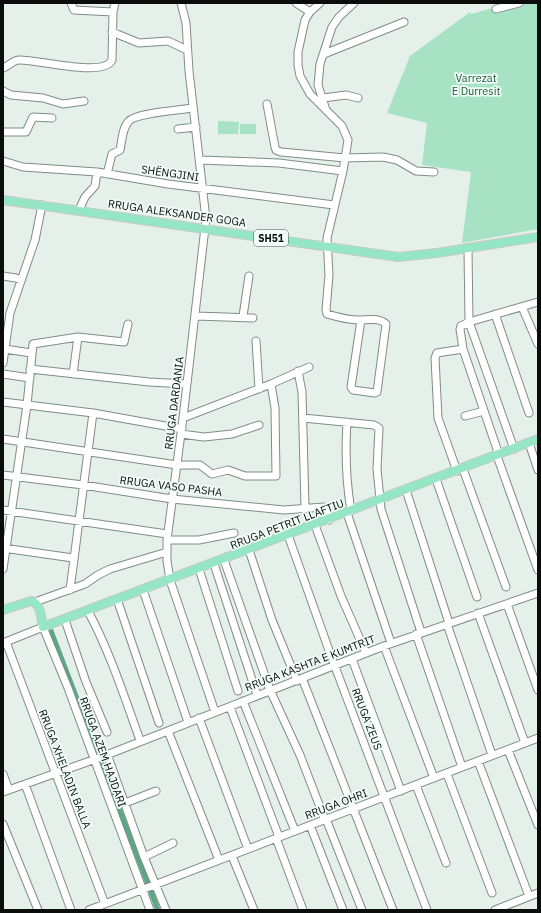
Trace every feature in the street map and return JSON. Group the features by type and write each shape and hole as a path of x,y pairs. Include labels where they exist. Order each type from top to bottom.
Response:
{"main road":[{"name":"RRUGA ALEKSANDER GOGA","path":"3,200 398,257 468,249 538,237"},
{"name":"RRUGA PETRIT LLAFTIU","path":"42,627 65,620 117,599 214,564 498,456 538,439"},
{"path":"3,610 31,601 35,602"},
{"name":"RRUGA AZEM HAJDARI","path":"35,602 38,605 42,627"}],"street":[{"path":"71,3 74,10 113,12"},
{"path":"3,68 19,60 58,66 99,68 108,65 112,60 113,12 115,3"},
{"name":"RRUGA DARDANIA","path":"181,3 186,23 187,50 193,108 204,189 206,229 167,537 167,552 170,580 215,712"},
{"path":"296,3 310,12"},
{"path":"320,3 310,12 305,20 300,40 298,65 300,76 310,94 342,126 347,135 343,171 327,238 329,275 326,310 327,314 332,316 383,321 386,324 377,392 375,393 353,390 351,387 361,320"},
{"path":"326,110 318,85 318,73 332,27 339,17 354,3"},
{"path":"496,10 520,3"},
{"path":"324,54 404,22"},
{"path":"112,32 139,43 168,41 187,50"},
{"path":"3,91 11,95 43,98 63,104 84,101"},
{"path":"323,98 346,95 358,98"},
{"path":"267,104 276,150 281,152 345,158 383,158 397,160 416,171 434,172"},
{"path":"107,174 112,154 120,150 124,129 129,120 143,114 193,108"},
{"path":"3,132 26,132 33,118 52,118"},
{"path":"178,129 196,127"},
{"path":"200,160 279,163 343,171"},
{"name":"SHËNGJINI","path":"3,161 23,167 97,172 204,189 334,205"},
{"path":"79,210 85,197 95,186 97,172"},
{"path":"3,363 6,313 21,280 35,240 42,205"},
{"path":"468,249 468,322 514,449"},
{"path":"3,276 21,280"},
{"path":"244,316 249,276"},
{"path":"538,302 468,322 461,326 460,329 463,349 498,456 538,570"},
{"path":"522,307 538,344"},
{"path":"495,314 529,413"},
{"path":"196,316 244,316 253,318"},
{"path":"3,569 4,549 12,511 28,405 32,346 35,343 78,337 124,342 128,324"},
{"path":"74,374 78,337"},
{"path":"256,341 259,388"},
{"path":"5,349 31,353"},
{"path":"463,349 437,353 435,358 438,418 506,587"},
{"path":"183,418 271,384 308,367"},
{"path":"30,369 149,382 187,384"},
{"path":"298,371 302,392 305,508"},
{"path":"3,374 30,378"},
{"path":"3,439 88,450 176,465 200,466 207,472 216,474 228,470 245,476 276,476 275,408 271,384"},
{"path":"3,402 93,414 204,437 232,434 259,426"},
{"path":"465,416 484,411"},
{"path":"70,590 93,414"},
{"path":"303,418 347,422 379,428 377,469 379,500 462,768"},
{"path":"347,422 345,458 349,512 388,644 434,778"},
{"path":"529,443 538,470"},
{"name":"RRUGA VASO PASHA","path":"3,475 83,485 172,499 284,510 324,507 329,520"},
{"path":"436,479 477,597"},
{"path":"406,490 492,755"},
{"path":"3,510 79,521 167,537 199,540 234,533"},
{"path":"315,525 341,596 366,653"},
{"name":"RRUGA ZEUS","path":"288,535 427,910"},
{"path":"4,549 73,558"},
{"path":"249,550 272,620 300,679 354,808 393,910"},
{"path":"35,602 85,584 110,569 167,552"},
{"path":"224,560 270,690 300,756 362,910"},
{"path":"214,564 257,695"},
{"path":"200,569 238,691"},
{"path":"143,590 188,722"},
{"name":"RRUGA KASHTA E KUMTRIT","path":"6,791 106,755 140,740 230,707 388,644 478,613 537,596"},
{"path":"117,599 159,723"},
{"path":"507,604 538,690"},
{"path":"88,611 114,666 140,740"},
{"path":"478,613 525,743"},
{"path":"65,620 86,682 107,732"},
{"path":"4,642 42,627"},
{"name":"RRUGA AZEM HAJDARI","path":"42,627 68,688 95,758 150,910"},
{"name":"RRUGA XHELADIN BALLA","path":"4,642 105,904"},
{"path":"352,658 401,791"},
{"path":"243,701 295,831"},
{"path":"230,707 303,910"},
{"path":"199,718 248,849"},
{"path":"168,731 219,860"},
{"name":"RRUGA OHRI","path":"89,910 538,738"},
{"path":"508,750 538,825"},
{"path":"106,755 154,885 166,910"},
{"path":"478,760 529,896"},
{"path":"3,774 6,791"},
{"path":"447,774 492,893"},
{"path":"25,784 71,910"},
{"path":"416,785 446,863"},
{"path":"125,803 156,791"},
{"path":"3,824 38,910"},
{"path":"310,825 343,910"},
{"path":"144,857 173,843"},
{"path":"232,856 254,910"},
{"path":"495,910 538,893"}],"green space":[{"name":"Varrezat E Durresit","path":"511,3 538,3 538,229 462,243 471,172 422,165 427,123 387,113 410,56 470,12 471,14"},
{"path":"218,121 239,122 238,134 218,134"},
{"path":"240,124 256,124 256,134 240,134"}],"waterway":[{"path":"51,631 158,910"}]}
